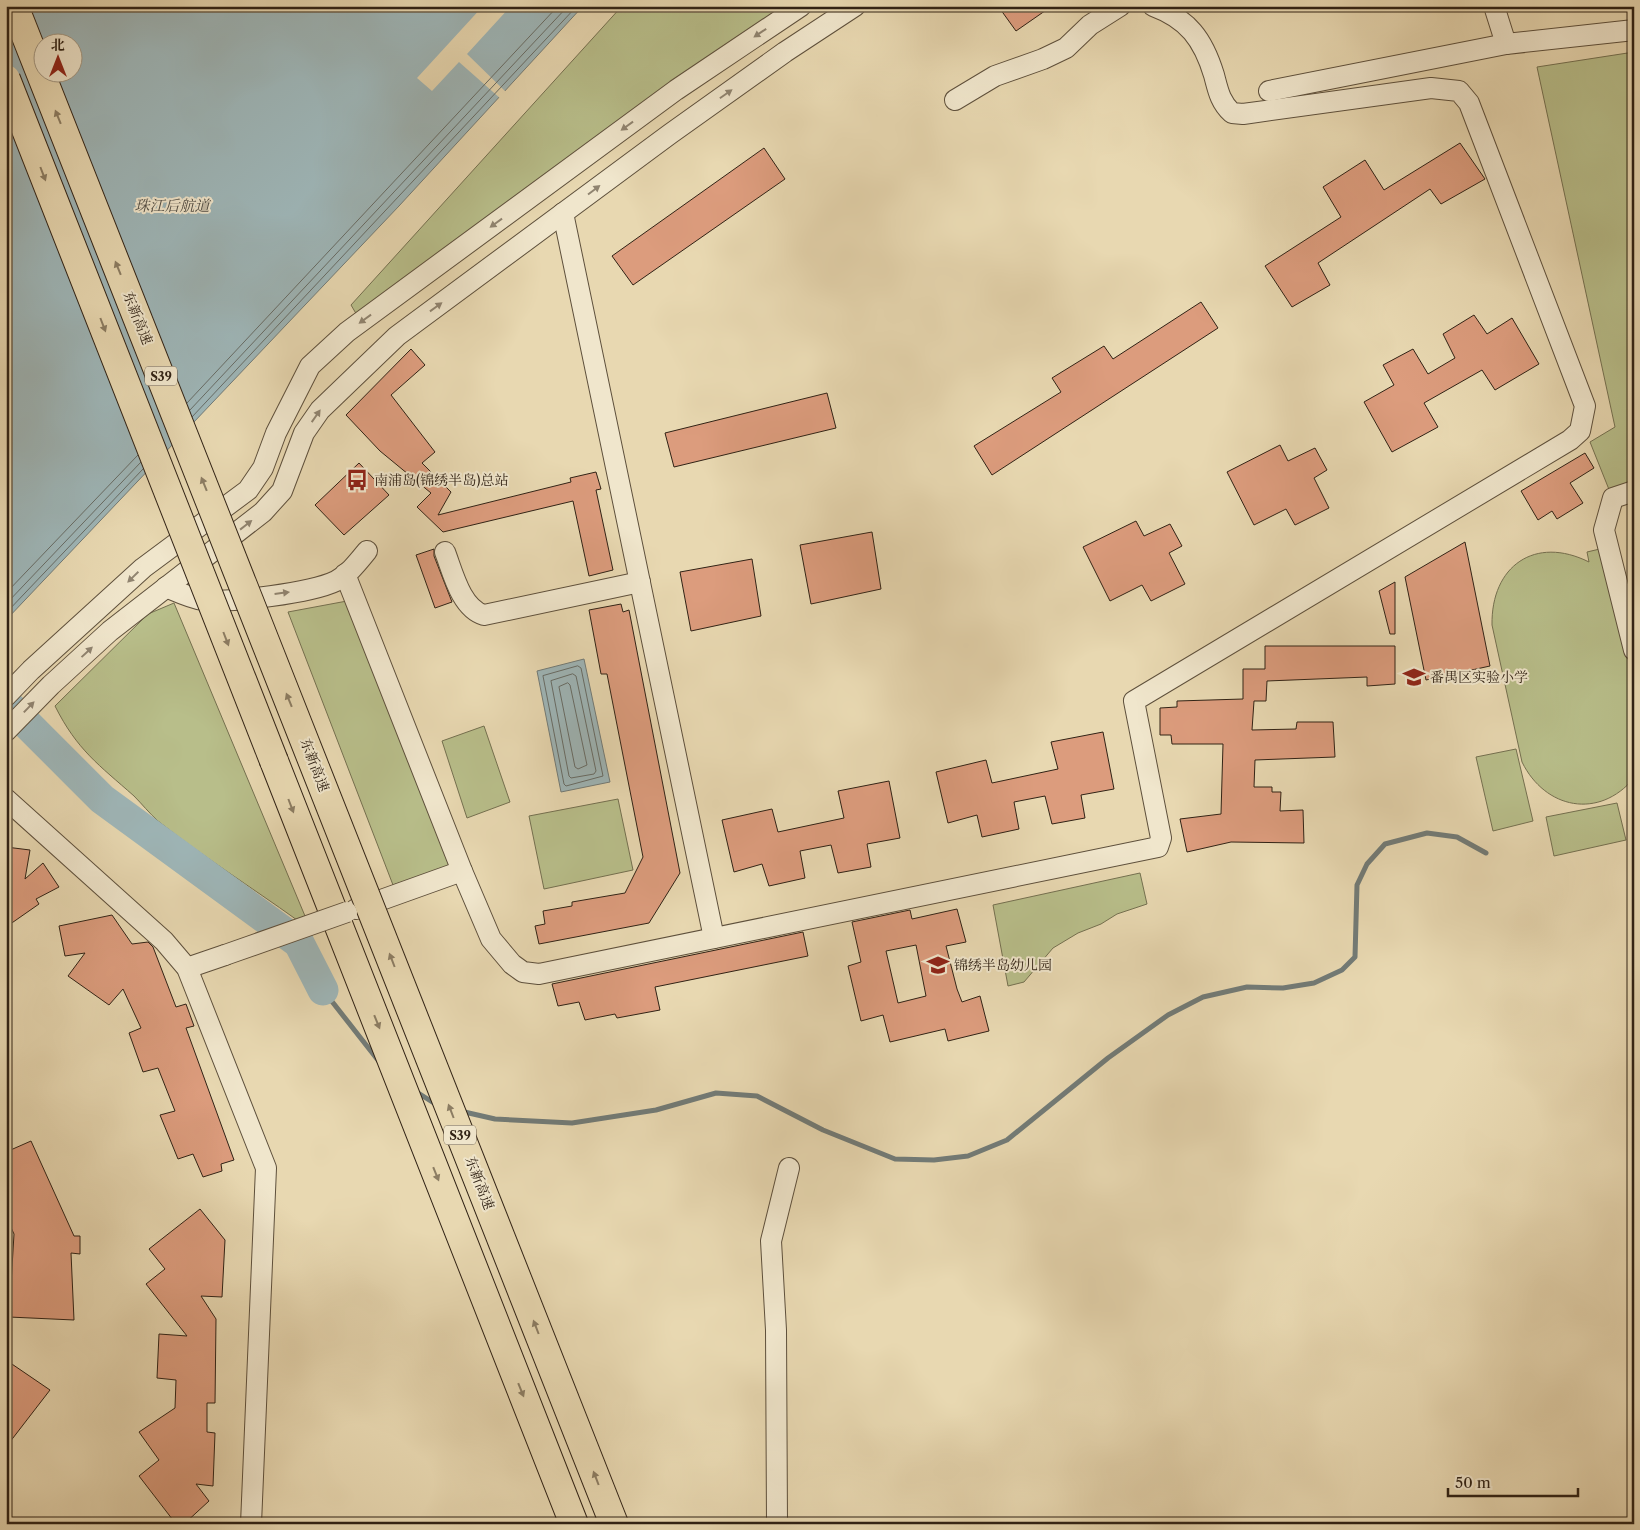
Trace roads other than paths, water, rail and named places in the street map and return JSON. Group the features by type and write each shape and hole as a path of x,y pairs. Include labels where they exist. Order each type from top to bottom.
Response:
{"highway":[{"name":"东新高速","path":"14,6 614,1524"},
{"name":"S39","path":"6,80 574,1524"}],"street":[{"path":"6,696 31,670 142,568 248,490 263,468 280,424 310,366 347,332 676,90 801,6"},
{"path":"7,730 51,685 110,631 269,505 282,491 304,433 320,410 397,336 785,52 855,6"},
{"path":"955,100 995,76 1043,59 1066,48 1090,25 1120,6"},
{"path":"346,574 462,871 491,939 502,954 523,972 539,974 1158,847 1161,838 1134,701 1570,440 1580,432 1585,406 1469,103 1459,91 1431,88 1243,114 1232,113 1221,101 1210,64 1190,27 1172,13 1153,6"},
{"path":"1494,6 1506,44"},
{"path":"1270,91 1506,44 1620,30 1634,30"},
{"path":"563,213 714,938"},
{"path":"1634,491 1613,498 1604,530 1634,650"},
{"path":"166,587 203,600 227,600 306,591 337,580 346,574 367,551"},
{"path":"444,552 460,591 477,613 484,615 640,582"},
{"path":"6,799 164,941 187,968 266,1168 251,1524"},
{"path":"187,968 462,871"},
{"path":"777,1524 776,1330 771,1241 788,1168"}],"water":[{"name":"珠江后航道","path":"6,6 583,6 399,206 6,620"},
{"path":"584,659 610,782 561,792 537,671"}],"waterway":[{"path":"6,703 102,799 299,943 323,990"},
{"path":"460,1111 495,1119 572,1123 656,1110 716,1093 757,1096 823,1130 895,1159 934,1160 968,1156 1007,1140 1108,1058 1168,1015 1203,997 1247,987 1283,988 1314,983 1342,970 1355,957 1357,885 1367,864 1385,844 1427,833 1457,837 1486,853"},
{"path":"323,990 381,1064"},
{"path":"415,1091 437,1105"}],"place":[{"name":"南浦岛(锦绣半岛)总站","path":"357,480"},
{"name":"番禺区实验小学","path":"1414,677"},
{"name":"锦绣半岛幼儿园","path":"938,965"}]}
